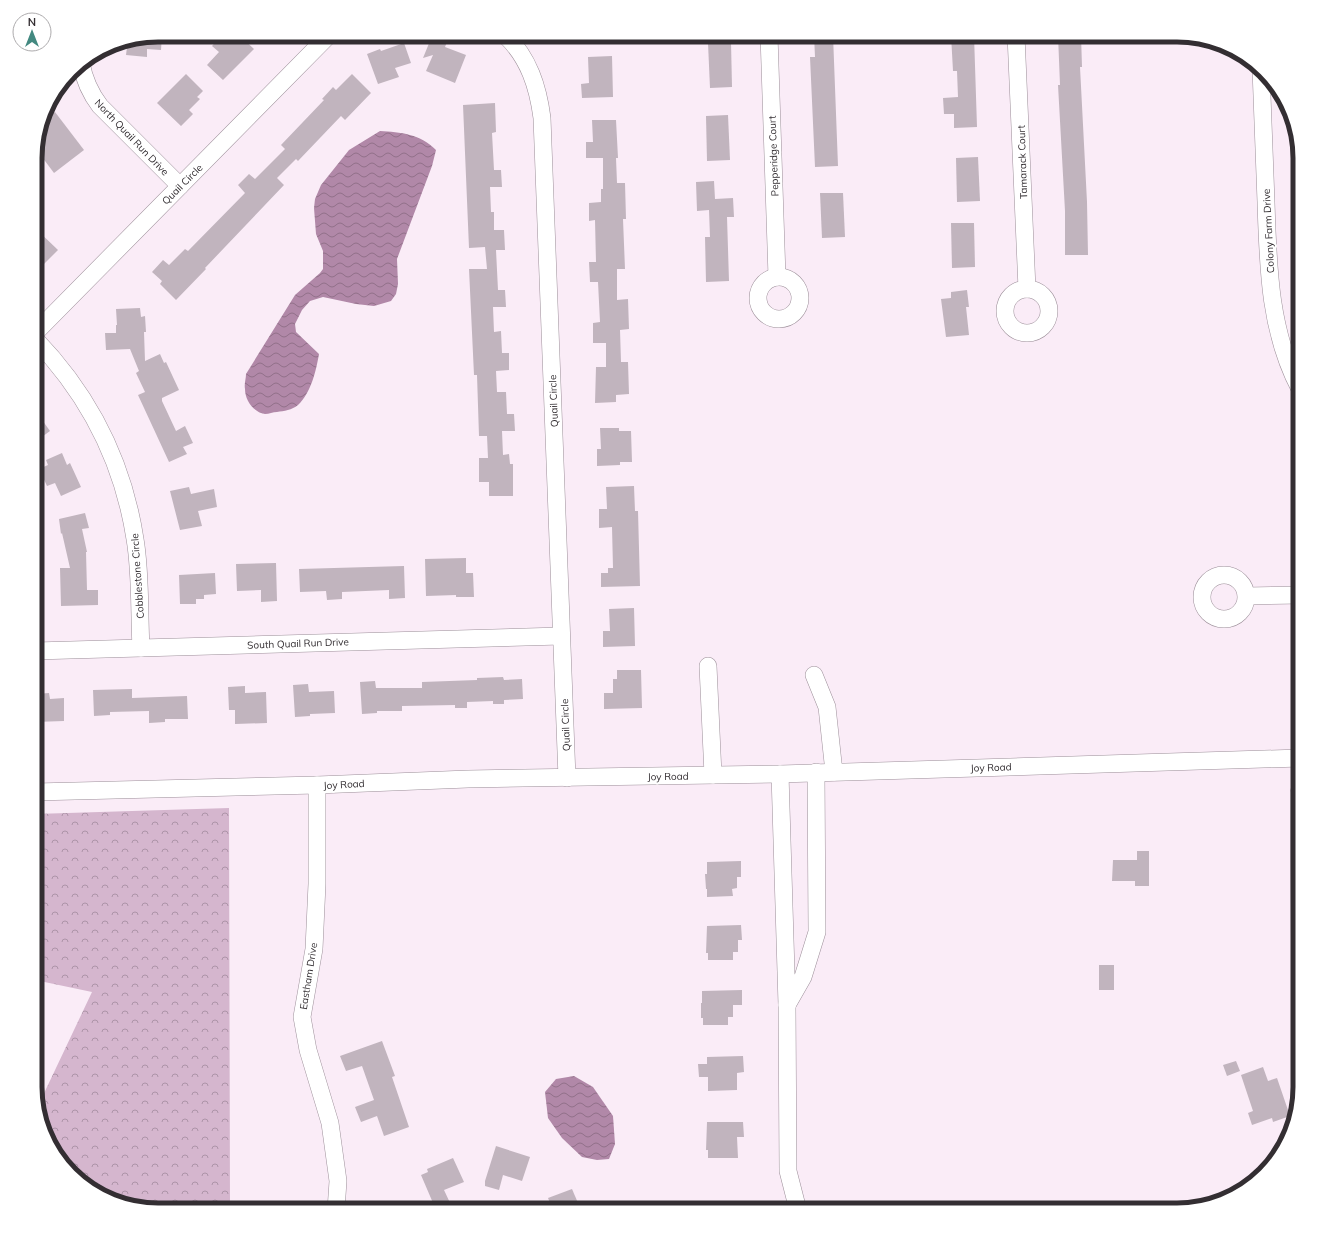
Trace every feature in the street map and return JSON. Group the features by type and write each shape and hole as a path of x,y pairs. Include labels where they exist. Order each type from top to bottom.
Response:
{"street":[{"name":"Quail Circle","path":"42,327 322,42"},
{"name":"Quail Circle","path":"513,42 526,61 534,78 542,118 567,778"},
{"name":"Pepperidge Court","path":"769,42 777,277"},
{"name":"Tamarack Court","path":"1016,42 1027,290"},
{"name":"North Quail Run Drive","path":"82,70 91,93 100,106 180,186"},
{"name":"Colony Farm Drive","path":"1261,79 1268,260 1271,292 1276,320 1285,353 1293,372"},
{"name":"Cobblestone Circle","path":"42,347 53,358 86,402 104,434 118,468 129,504 136,540 141,648"},
{"path":"1246,596 1293,595"},
{"name":"South Quail Run Drive","path":"42,651 561,636"},
{"path":"708,666 713,775"},
{"path":"814,675 827,707 834,772"},
{"name":"Joy Road","path":"42,792 317,785 468,779 780,774 1293,758"},
{"path":"787,1005 803,977 816,932 816,772"},
{"path":"780,774 787,1005 788,1171 796,1203"},
{"name":"Eastham Drive","path":"317,785 317,884 314,949 302,1017 308,1050 330,1123 338,1181 336,1203"}],"green space":[{"path":"229,808 230,1203 151,1203 121,1197 100,1187 76,1169 66,1158 51,1131 44,1110 42,1097 92,992 42,981 42,814"}],"water":[{"path":"380,131 403,133 417,137 424,140 436,150 432,166 397,259 398,284 396,294 391,301 374,306 323,297 310,301 302,310 295,324 296,332 319,354 310,388 303,400 293,408 266,414 261,413 250,405 246,397 246,374 295,295 323,269 323,251 316,234 314,208 315,199 321,185 349,150"},
{"path":"574,1076 593,1087 613,1116 615,1144 609,1159 597,1160 582,1157 562,1138 548,1118 545,1092 556,1079"}],"building":[{"path":"162,42 161,50 147,49 147,57 126,55 127,47 125,47 135,44"},
{"path":"216,42 246,42 254,49 223,80 207,65 219,52 212,46"},
{"path":"430,42 447,42 445,47 466,55 455,83 426,71 433,55 423,58"},
{"path":"731,42 732,87 710,88 708,43"},
{"path":"814,42 833,42 838,166 815,167 810,57 815,57"},
{"path":"951,42 974,42 977,127 954,128 954,114 944,114 943,98 958,97 957,71 953,71"},
{"path":"1058,42 1081,42 1082,67 1080,67 1087,202 1088,255 1065,255 1065,211 1058,85 1060,85"},
{"path":"404,43 411,63 395,68 399,77 378,84 367,54"},
{"path":"612,56 613,97 582,98 581,84 589,83 588,57"},
{"path":"186,74 203,91 197,97 200,99 189,110 193,114 181,126 157,103"},
{"path":"352,74 371,93 345,120 341,116 298,161 296,159 277,178 284,185 176,300 160,284 162,281 152,272 163,260 169,265 185,249 188,251 245,193 238,185 249,174 255,179 285,149 281,145 324,100 322,99 333,87 336,90"},
{"path":"495,103 496,132 492,133 494,170 501,170 502,187 490,187 491,212 494,212 494,230 504,230 505,250 496,250 498,290 505,290 506,307 493,307 494,332 501,331 502,353 509,353 509,370 496,371 497,392 506,392 507,414 514,414 515,431 502,431 503,455 509,454 510,464 513,464 513,496 489,496 489,482 479,482 479,458 488,458 487,436 479,436 477,375 474,375 469,269 487,269 485,247 469,248 463,105"},
{"path":"55,112 84,150 54,173 42,157 46,128 51,115"},
{"path":"728,115 730,160 707,161 706,116"},
{"path":"592,120 616,120 618,158 616,158 617,183 625,183 626,219 623,219 625,269 617,269 617,300 628,299 629,329 620,330 621,362 628,362 629,394 616,395 616,402 595,403 596,367 606,367 606,343 593,343 593,323 600,322 598,282 590,282 589,262 596,262 595,220 589,221 589,203 601,202 601,189 603,189 603,158 586,158 586,142 593,142"},
{"path":"978,157 980,201 957,202 956,158"},
{"path":"714,181 715,199 733,198 734,217 727,217 729,281 706,282 705,237 710,237 709,210 697,211 696,182"},
{"path":"820,193 843,193 845,237 822,238"},
{"path":"951,223 974,223 975,267 952,268"},
{"path":"42,235 58,250 42,266"},
{"path":"967,290 969,307 966,307 969,335 946,337 941,299 951,298 951,292"},
{"path":"140,308 141,317 145,316 145,361 160,354 164,363 166,362 179,390 162,398 162,401 176,431 185,426 193,443 183,447 187,454 169,462 138,395 145,392 136,373 139,371 130,349 106,350 105,333 116,333 116,309"},
{"path":"42,420 50,431 42,437"},
{"path":"600,428 619,428 619,431 631,431 632,462 620,462 620,465 597,466 597,449 601,449"},
{"path":"62,453 67,465 70,463 81,487 61,496 55,483 47,486 42,475 42,468 48,465 46,460"},
{"path":"634,486 635,511 638,511 640,586 601,587 601,573 608,573 608,568 613,568 612,527 599,528 599,509 607,509 606,487"},
{"path":"189,487 191,494 214,489 217,507 198,511 202,526 180,530 170,491"},
{"path":"85,513 89,528 82,529 87,552 87,590 98,590 98,605 61,606 60,568 70,568 62,533 61,534 59,519"},
{"path":"466,558 466,573 473,573 474,597 456,597 456,595 426,596 425,559"},
{"path":"276,563 277,601 261,602 261,590 237,591 236,564"},
{"path":"404,566 405,598 389,599 389,590 342,592 342,599 327,600 326,591 300,592 299,569"},
{"path":"215,573 216,594 204,595 204,599 196,599 196,604 180,604 179,575"},
{"path":"634,608 635,646 603,647 603,631 610,631 609,609"},
{"path":"617,670 641,670 642,708 604,709 604,693 613,693 613,679 617,679"},
{"path":"503,677 504,680 522,679 523,699 504,700 504,704 493,704 493,701 467,702 467,708 455,708 455,705 402,706 402,711 377,711 377,713 362,714 360,682 375,681 376,688 422,688 422,682 477,680 477,678"},
{"path":"308,684 309,692 334,691 335,713 310,714 310,716 295,717 293,685"},
{"path":"245,686 245,693 266,692 267,723 235,724 235,710 229,710 228,687"},
{"path":"132,689 132,698 187,696 188,719 165,719 165,722 149,723 149,711 110,712 110,715 94,716 93,690"},
{"path":"49,693 50,699 64,698 64,721 42,722 42,694"},
{"path":"1137,851 1149,851 1149,886 1135,886 1135,881 1112,881 1113,860 1137,860"},
{"path":"741,861 741,877 737,877 737,888 732,889 733,896 707,897 705,874 707,874 707,862"},
{"path":"741,925 742,940 738,940 738,952 733,952 733,960 708,960 708,953 706,953 707,926"},
{"path":"1099,965 1114,965 1114,990 1099,990"},
{"path":"742,990 742,1005 733,1005 733,1017 728,1017 728,1025 703,1025 703,1018 701,1018 702,991"},
{"path":"382,1041 395,1076 392,1077 409,1127 384,1136 377,1116 361,1122 355,1107 374,1100 362,1066 346,1071 340,1056"},
{"path":"743,1056 744,1072 737,1073 737,1090 708,1091 708,1077 699,1077 698,1064 707,1064 707,1057"},
{"path":"1236,1061 1240,1071 1227,1076 1223,1065"},
{"path":"1263,1067 1268,1081 1277,1078 1289,1116 1273,1122 1272,1118 1252,1125 1248,1113 1253,1111 1241,1075"},
{"path":"707,1122 743,1122 744,1137 737,1137 738,1158 708,1158 708,1150 706,1150"},
{"path":"496,1146 530,1157 522,1181 503,1175 499,1190 485,1186 485,1181"},
{"path":"453,1158 464,1182 444,1190 450,1203 433,1203 421,1175 428,1172 427,1169"},
{"path":"572,1189 578,1203 550,1203 548,1198"}]}
